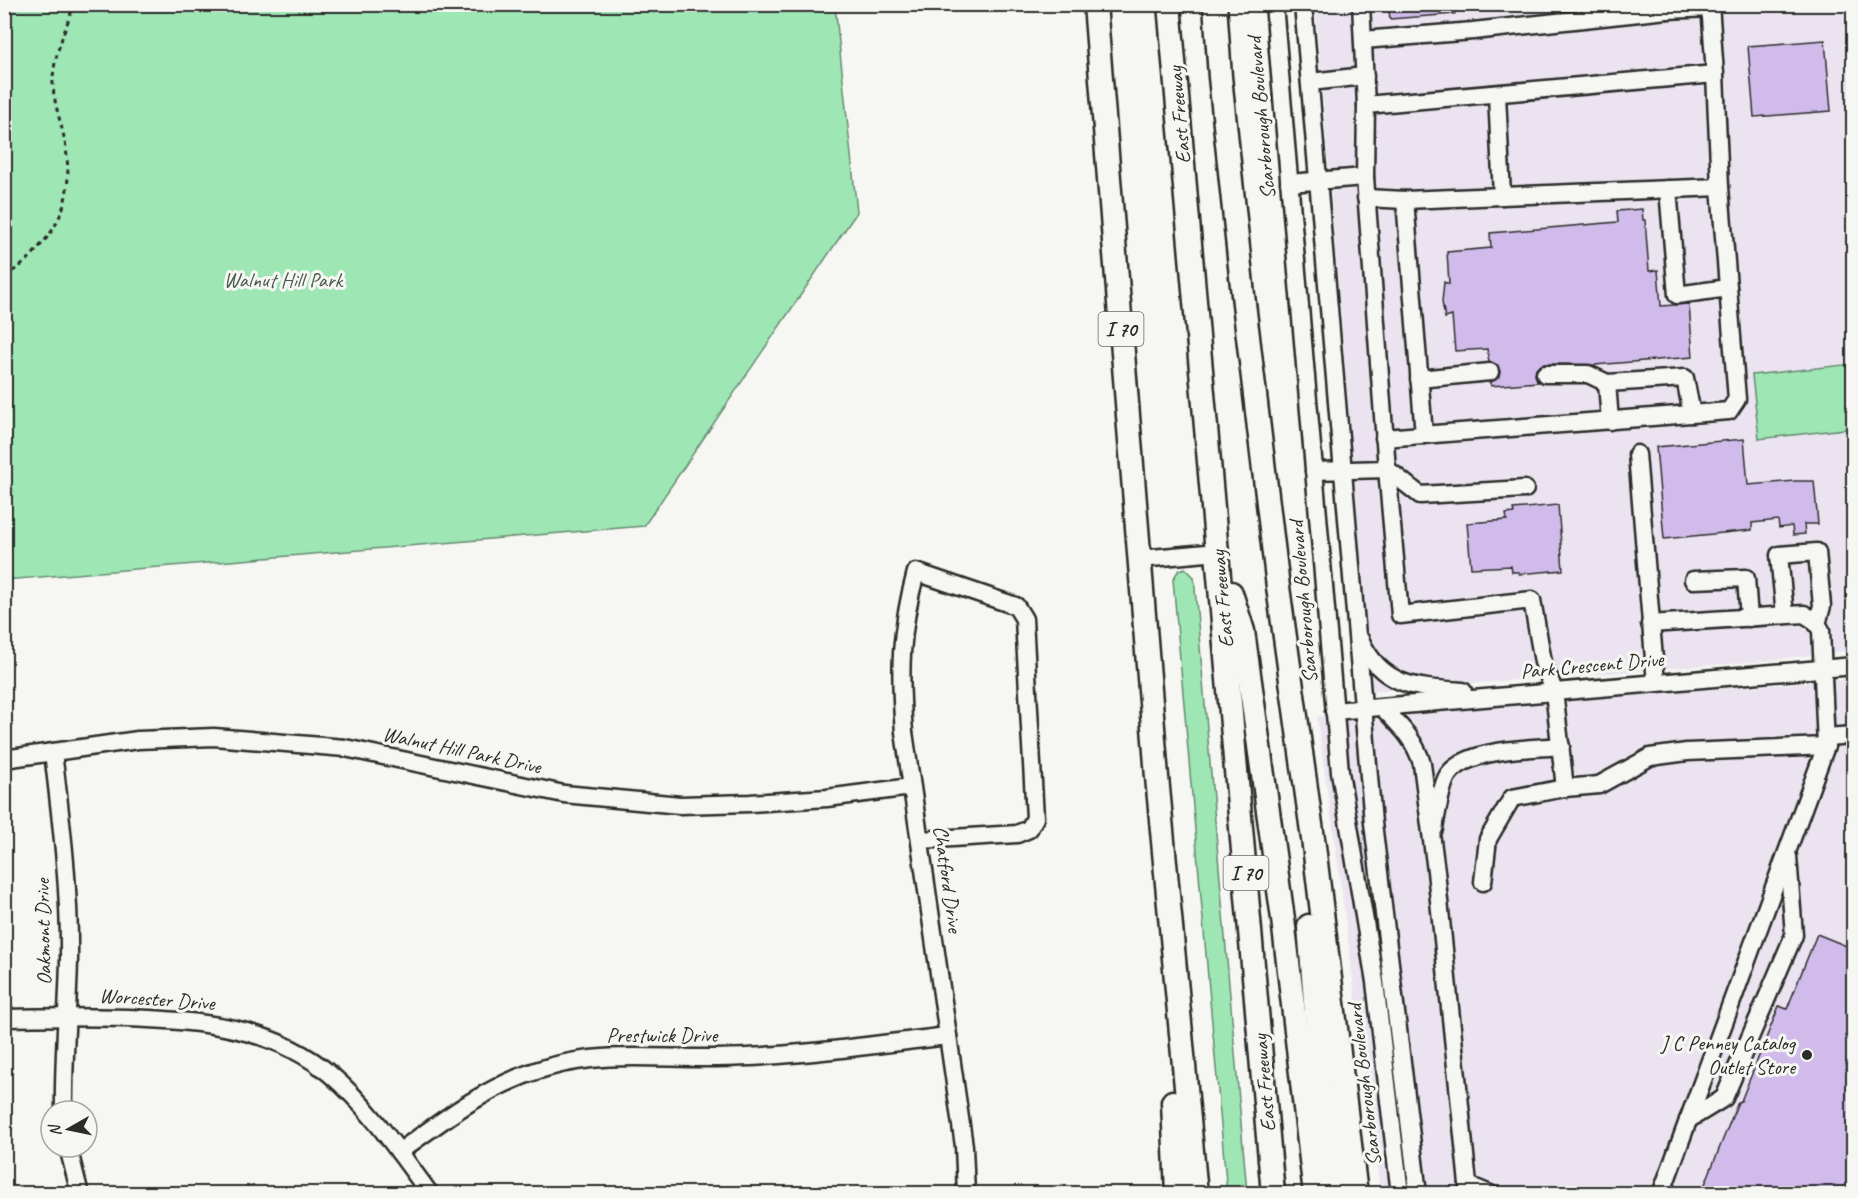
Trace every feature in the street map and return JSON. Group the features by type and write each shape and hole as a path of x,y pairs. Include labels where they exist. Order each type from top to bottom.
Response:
{"highway":[{"name":"I 70","path":"1095,4 1157,777 1196,1194"},
{"name":"East Freeway","path":"1169,4 1273,1194"},
{"path":"1215,4 1220,77 1243,295 1356,1194"},
{"path":"1218,552 1243,631 1283,919 1315,1194"},
{"path":"1288,655 1322,1090 1335,1194"},
{"path":"1157,777 1177,1194"}],"street":[{"name":"Scarborough Boulevard","path":"1274,4 1340,772 1375,982 1400,1194"},
{"name":"Scarborough Boulevard","path":"1303,4 1374,834 1418,1194"},
{"path":"1361,4 1366,105 1366,198 1400,615 1532,600 1543,662 1554,691 1565,788"},
{"path":"1363,40 1473,32 1667,7 1710,6 1720,187 1737,399 1729,411 1384,438"},
{"path":"1366,105 1715,74"},
{"path":"1310,82 1365,76"},
{"path":"1497,94 1502,196"},
{"path":"1289,183 1365,177"},
{"path":"1366,198 1405,200 1720,187"},
{"path":"1668,189 1677,295 1728,288"},
{"path":"1405,200 1424,435"},
{"path":"1419,379 1490,372"},
{"path":"1545,374 1588,374 1607,383 1685,378 1692,414"},
{"path":"1607,383 1610,422"},
{"path":"1637,454 1656,682"},
{"path":"1314,471 1387,469 1420,495 1525,489"},
{"path":"1140,559 1218,552"},
{"path":"1785,615 1779,555 1816,552 1822,606 1817,624"},
{"name":"Chatford Drive","path":"920,840 1017,834 1029,829 1035,818 1024,619 1016,606 916,572 907,606 901,653 900,687 911,787 964,1146 966,1194"},
{"path":"1693,580 1746,578 1749,618"},
{"path":"1650,624 1804,614 1815,621 1821,630 1826,741 1661,1194"},
{"path":"1357,631 1363,647 1375,662 1389,675 1408,686 1512,695"},
{"name":"Park Crescent Drive","path":"1334,711 1854,666"},
{"path":"1382,707 1407,733 1418,750 1422,764 1436,871 1469,1189 1490,1194"},
{"path":"1482,882 1488,839 1512,798 1565,788 1599,785 1650,757 1826,741 1854,735"},
{"name":"Walnut Hill Park Drive","path":"4,759 138,740 214,737 345,748 564,794 680,805 827,798 911,787"},
{"path":"1431,841 1446,776 1461,762 1484,755 1561,746"},
{"name":"Oakmont Drive","path":"53,752 62,825 68,907 69,958 63,1065 64,1099"},
{"path":"1688,1120 1724,1098 1794,935 1788,850"},
{"name":"Worcester Drive","path":"4,1018 66,1016 199,1022 270,1038 298,1052 329,1073 375,1119 429,1194"},
{"name":"Prestwick Drive","path":"399,1152 471,1102 508,1083 548,1067 589,1059 632,1056 716,1058 790,1055 948,1036"},
{"path":"71,1159 80,1194"}],"path":[{"path":"4,275 27,261 47,239 63,212 68,180 66,148 53,82 58,55 74,4"}],"shaded area":[{"path":"1315,5 1853,5 1853,364 1752,376 1759,439 1853,428 1853,650 1766,661 1372,691"},
{"path":"1853,679 1853,1193 1380,1193 1317,717"}],"green space":[{"name":"Walnut Hill Park","path":"5,4 835,5 857,212 644,526 5,580"},
{"path":"1853,364 1853,428 1759,439 1752,375"},
{"path":"1185,568 1194,577 1247,1193 1227,1193 1173,579 1179,570"}],"building":[{"path":"1388,4 1454,4 1455,14 1390,19"},
{"path":"1825,40 1831,111 1754,117 1748,46"},
{"path":"1642,209 1649,271 1658,270 1661,306 1689,304 1693,357 1594,365 1544,364 1536,369 1535,375 1538,382 1491,386 1490,382 1499,377 1500,372 1498,365 1489,362 1487,349 1455,351 1452,316 1445,318 1442,302 1444,282 1449,284 1447,252 1491,248 1490,233 1618,222 1617,211"},
{"path":"1744,439 1748,485 1814,481 1818,524 1804,524 1805,534 1793,535 1792,526 1779,528 1778,520 1752,523 1752,530 1664,539 1656,447"},
{"path":"1558,505 1563,570 1519,574 1519,572 1512,572 1511,566 1471,568 1467,523 1507,520 1506,514 1514,513 1513,509"},
{"name":"J C Penney Catalog Outlet Store","path":"1817,934 1854,949 1854,1194 1701,1194 1779,1006 1787,1009"}],"place":[{"name":"J C Penney Catalog Outlet Store","path":"1807,1055"}]}
